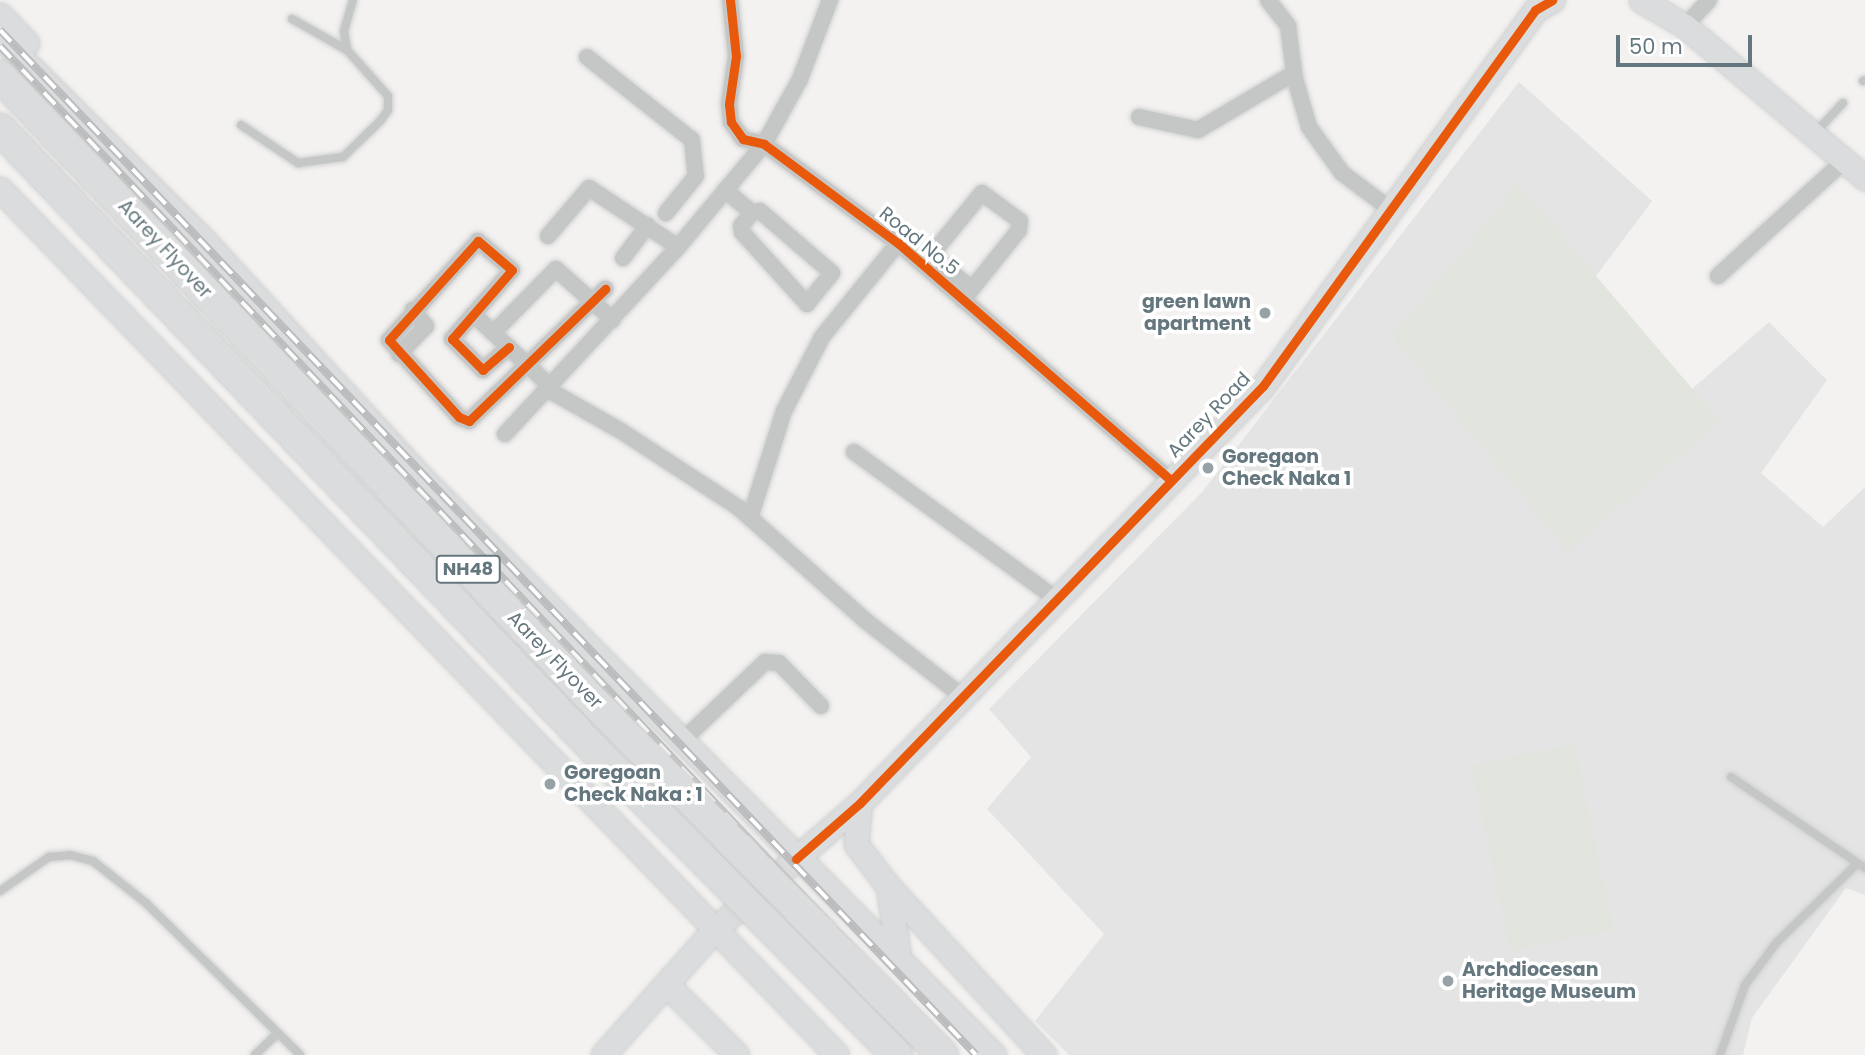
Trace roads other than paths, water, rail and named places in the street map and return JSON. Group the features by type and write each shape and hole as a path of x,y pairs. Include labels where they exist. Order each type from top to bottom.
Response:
{"highway":[{"name":"Aarey Flyover","path":"0,76 580,687 943,1055"},
{"name":"Aarey Flyover","path":"0,129 598,753 897,1055"}],"main road":[{"path":"1642,0 1685,26 1815,133 1865,178"},
{"name":"Aarey Road","path":"603,1055 715,929 860,803 1263,386 1541,3"},
{"path":"0,15 116,139 128,164"},
{"path":"0,37 200,236 418,474 796,859 899,958 994,1055"},
{"path":"0,189 346,542 837,1055"},
{"path":"346,542 418,474"},
{"path":"860,803 856,844 888,886 1044,1055"},
{"path":"888,886 899,958"},
{"path":"666,984 737,1055"}],"street":[{"name":"Road No.5","path":"730,0 736,56 731,122 743,139 764,144 898,243 927,260 968,294 1171,480"},
{"path":"505,435 678,247 764,144 800,79 831,0"},
{"path":"1268,0 1288,26 1294,73 1309,127 1342,173 1390,209"},
{"path":"1685,26 1709,0"},
{"path":"587,57 684,130 692,140 696,176 666,213"},
{"path":"1139,117 1198,130 1294,73"},
{"path":"1718,276 1845,160"},
{"path":"696,176 752,213"},
{"path":"548,236 589,188 678,247"},
{"path":"927,260 982,193 1020,221 1019,230 968,294"},
{"path":"760,211 831,271 829,279 808,303 803,303 742,232 741,226 752,213 760,211"},
{"path":"623,258 648,225"},
{"path":"509,347 489,367 480,369 452,339 512,270 478,241 413,310 389,340 399,355 465,421 605,289"},
{"path":"750,518 784,411 822,337 898,243"},
{"path":"494,332 556,269 613,320"},
{"path":"829,279 851,299"},
{"path":"473,314 528,364 548,388 621,431 750,518 866,621 962,696"},
{"path":"854,452 1058,600"},
{"path":"681,741 765,662 779,663 821,706"}],"lane":[{"path":"347,50 344,31 353,0"},
{"path":"241,125 298,163 343,157 388,110 388,96 378,79 347,50 292,19"},
{"path":"1815,133 1843,103"},
{"path":"1720,1055 1745,985 1777,942 1861,866 1731,777"},
{"path":"0,891 49,858 70,855 93,862 147,904 300,1055"},
{"path":"255,1055 277,1034"}],"railway":[{"path":"0,30 976,1055"},
{"path":"0,46 953,1055"}],"place":[{"name":"green lawn apartment","path":"1265,313"},
{"name":"Goregaon Check Naka 1","path":"1208,468"},
{"name":"Goregoan Check Naka : 1","path":"550,784"},
{"name":"Archdiocesan Heritage Museum","path":"1448,981"}]}
